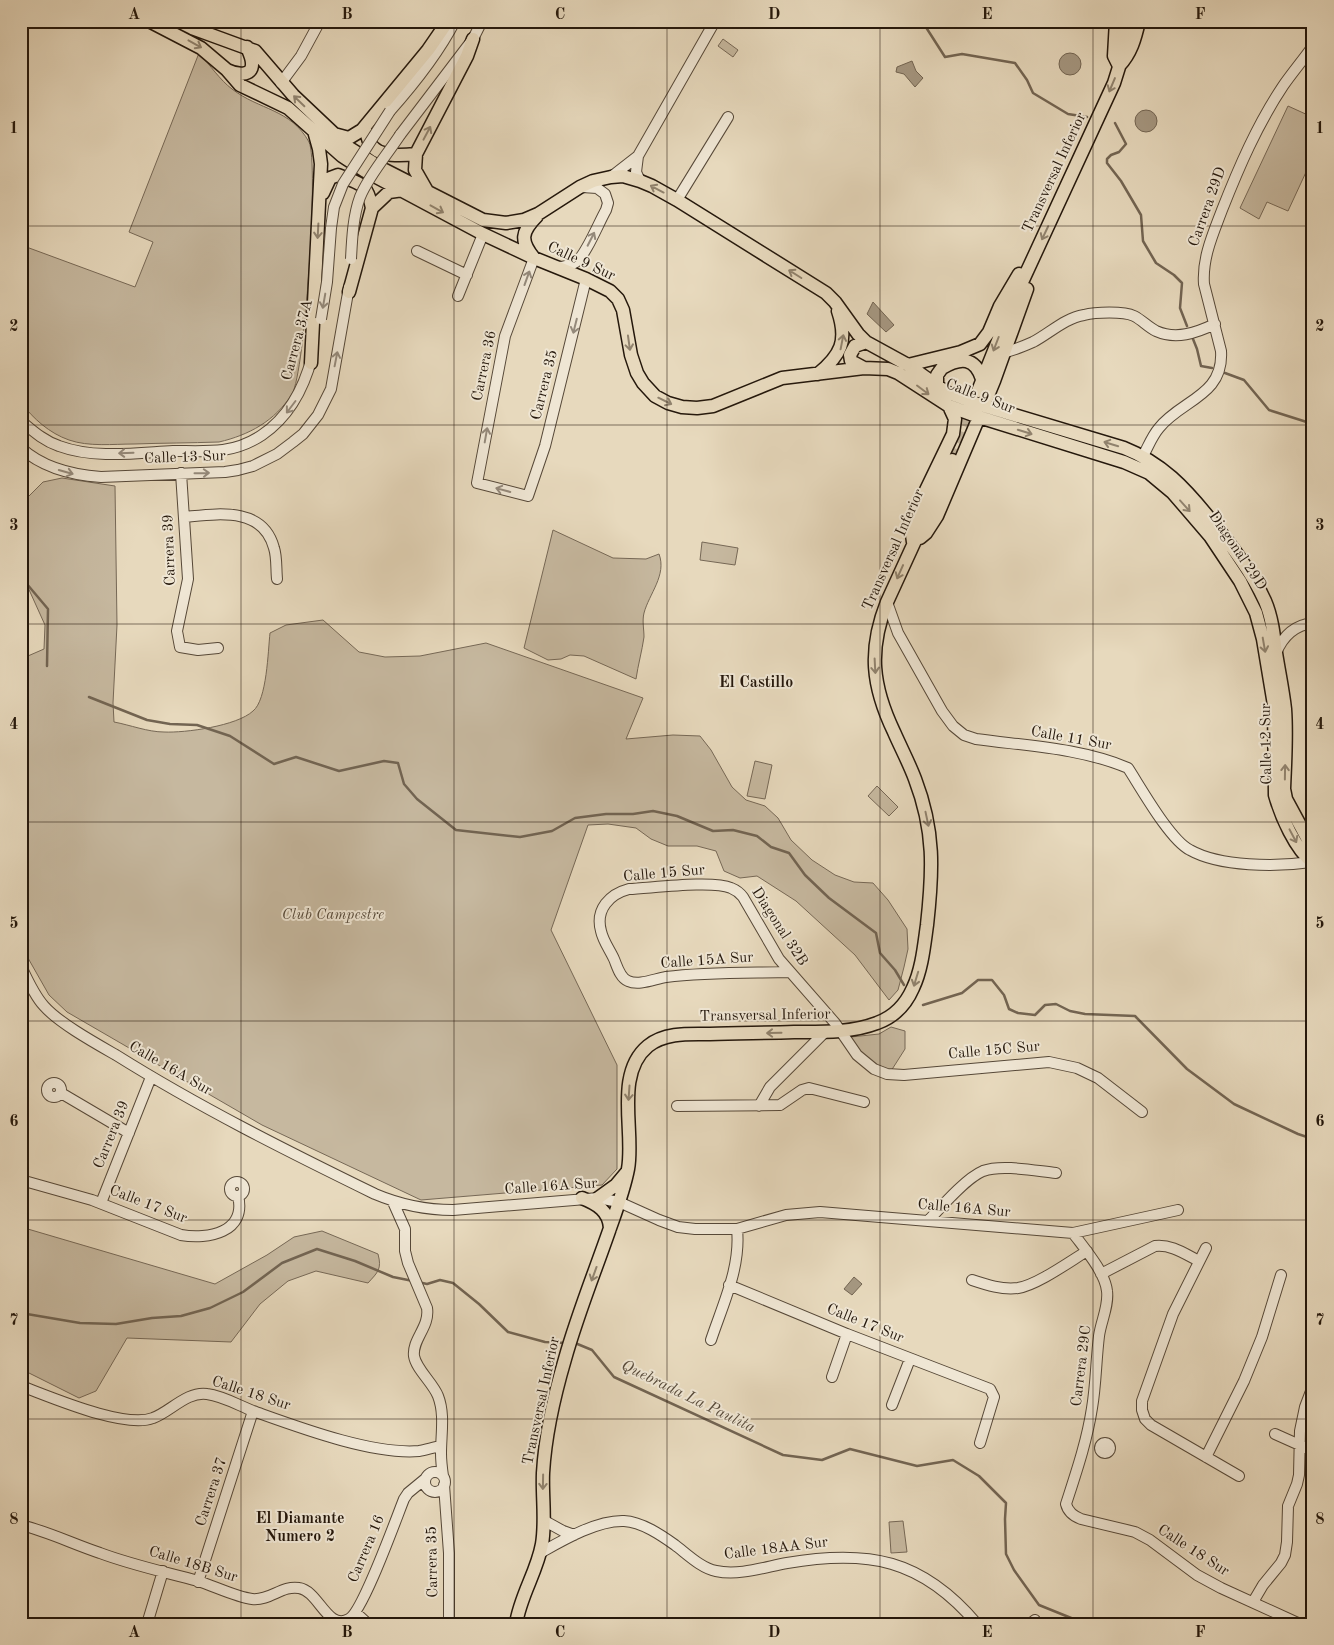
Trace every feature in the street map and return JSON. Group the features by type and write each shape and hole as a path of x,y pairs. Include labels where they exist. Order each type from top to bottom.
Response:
{"main road":[{"name":"Calle 9 Sur","path":"148,21 201,48 227,70 240,85 288,108 342,156 484,234 610,291 618,299 623,310 631,355 637,373 655,396 668,403 690,408 713,406 776,380 864,368 888,369 898,373 949,406 980,411 1124,448 1143,456 1152,468"},
{"name":"Calle 9 Sur","path":"178,21 209,35 247,47 261,56 281,83 334,134 364,158 475,217 498,223 514,222 538,214 580,187 593,181 623,176 640,181 677,200 814,286 835,302 866,342 908,365 937,386 980,411 1124,462 1152,468"},
{"path":"334,134 349,138 366,125 428,50 448,21"},
{"path":"1116,21 1114,56 1119,66 1128,56 1136,36 1138,21"},
{"name":"Transversal Inferior","path":"937,386 937,375 942,368 964,360 974,363 978,367 980,385 1013,302 1114,83 1128,21"},
{"path":"429,193 415,170 416,154 467,56 473,39"},
{"path":"227,70 241,75 248,73 252,63 247,47"},
{"path":"366,125 370,145 377,151 399,156 416,154"},
{"path":"310,363 321,164 314,131"},
{"path":"320,201 330,178 338,175 366,188 372,208"},
{"path":"349,292 372,208 389,192 403,190"},
{"path":"534,258 527,250 524,238 525,230 538,214"},
{"path":"908,365 961,352 980,344 989,332 1008,291 1019,274 1030,267 1031,280 987,398 937,516 926,532 913,542 911,528 914,515 953,434 955,419 949,406"},
{"path":"818,375 837,357 842,342 842,322 835,302"},
{"path":"864,368 851,361 850,355 854,346 866,342"},
{"name":"Transversal Inferior","path":"516,1624 524,1592 540,1553 543,1533 545,1450 568,1348 619,1202 628,1169 628,1094 630,1079 639,1056 651,1043 667,1037 692,1034 826,1032 847,1034 888,1018 905,1003 915,984 924,948 932,885 932,848 923,804 913,773 888,719 879,693 874,659 876,632 887,602 952,460"},
{"name":"Diagonal 29D","path":"1152,468 1172,477 1199,505 1240,559 1265,601 1273,632"},
{"name":"Diagonal 29D","path":"1152,468 1198,521 1240,581 1256,613 1267,664"},
{"name":"Calle 12 Sur","path":"1273,632 1285,714 1284,789 1286,799 1312,858"},
{"name":"Calle 12 Sur","path":"1267,664 1274,704 1275,795 1278,808 1302,852 1312,858"},
{"path":"598,1198 616,1185 628,1169"},
{"path":"582,1198 594,1203 604,1211 610,1228"}],"street":[{"path":"281,83 301,56 320,21"},
{"name":"Carrera 37A","path":"21,421 39,436 58,446 80,452 103,454 222,450 243,445 262,435 280,420 297,398 308,374 321,319 327,282 334,207 342,184 390,112 448,34 454,21"},
{"path":"349,292 355,220 360,197 369,180 400,135 473,39 482,21"},
{"path":"640,181 636,172 638,156 714,21"},
{"name":"Carrera 29D","path":"1143,456 1158,428 1195,400 1215,380 1222,361 1222,351 1203,274 1210,242 1239,168 1264,118 1283,86 1313,46"},
{"path":"677,200 728,117"},
{"path":"611,177 638,156"},
{"path":"556,268 576,262 582,256 606,210 608,203 605,194 597,188 580,187"},
{"path":"458,296 484,234"},
{"path":"417,251 467,275"},
{"name":"Carrera 36","path":"528,496 477,483 503,345 534,258"},
{"name":"Carrera 35","path":"528,496 546,446 586,279"},
{"name":"Calle 13 Sur","path":"21,448 38,460 56,469 82,476 225,472 253,466 277,454 293,442 303,434 318,415 331,389 349,292"},
{"path":"1004,352 1016,350 1060,325 1084,314 1127,314 1134,316 1156,331 1176,336 1200,331 1215,324"},
{"name":"Carrera 39","path":"182,473 188,579 177,631 180,647 198,650 218,648"},
{"path":"184,517 225,514 249,518 266,532 273,544 277,579"},
{"name":"Calle 11 Sur","path":"887,602 898,633 942,711 953,726 964,735 976,739 1085,754 1116,762 1128,768 1173,836 1189,850 1198,854 1226,861 1272,866 1312,858"},
{"path":"1276,653 1288,633 1301,625 1313,623"},
{"path":"876,632 888,630 898,633"},
{"path":"1273,632 1288,633"},
{"name":"Calle 15 Sur","path":"629,982 622,976 601,932 601,914 604,904 610,897 629,889 711,884 731,887"},
{"name":"Diagonal 32B","path":"731,887 743,897 779,959 789,972 847,1034"},
{"name":"Calle 16A Sur","path":"21,966 29,983 44,1006 66,1024 151,1077 260,1138 393,1202 432,1210 453,1210 598,1198 619,1202 678,1226 702,1230 737,1229 765,1220 805,1212 1072,1233 1178,1210"},
{"name":"Calle 15A Sur","path":"629,982 639,983 666,977 789,972"},
{"path":"809,1032 809,1047"},
{"path":"759,1106 770,1087 826,1032"},
{"name":"Calle 15C Sur","path":"847,1034 856,1055 874,1069 888,1074 904,1075 1049,1062 1077,1068 1098,1078 1142,1112"},
{"name":"Carrera 39","path":"101,1203 151,1077"},
{"path":"677,1106 780,1105 802,1090 809,1088 864,1102"},
{"path":"61,1093 129,1133"},
{"path":"928,1221 971,1178 983,1171 998,1168 1056,1173"},
{"name":"Calle 17 Sur","path":"21,1180 101,1203 181,1235 203,1237 221,1233 236,1220 240,1213 241,1205 238,1196"},
{"name":"Carrera 35","path":"393,1202 405,1229 405,1250 425,1301 428,1316 414,1356 438,1396 442,1419 440,1454 434,1482 446,1500 449,1552 449,1624"},
{"path":"938,1211 940,1222"},
{"path":"711,1340 737,1261 739,1244 737,1229"},
{"name":"Carrera 29C","path":"1068,1510 1066,1504 1086,1439 1092,1408 1100,1335 1107,1302 1107,1292 1101,1274 1087,1251 1072,1233"},
{"path":"1101,1274 1155,1246 1163,1245 1172,1248 1199,1261"},
{"path":"1206,1248 1173,1314 1142,1400 1142,1410 1145,1419 1151,1425 1239,1476"},
{"path":"972,1280 996,1287 1021,1288 1042,1278 1087,1251"},
{"path":"1206,1458 1248,1372 1262,1337 1281,1276"},
{"name":"Calle 17 Sur","path":"730,1285 847,1334 990,1389 994,1397 980,1443"},
{"path":"832,1377 847,1334"},
{"path":"892,1406 910,1359"},
{"name":"Calle 18 Sur","path":"21,1386 124,1420 138,1421 153,1418 193,1395 204,1393 215,1395 253,1411 362,1445 389,1450 419,1450 440,1454"},
{"path":"1252,1602 1281,1563 1284,1555 1287,1542 1288,1506 1299,1475 1300,1431 1309,1408 1313,1386"},
{"name":"Carrera 37","path":"198,1582 253,1411"},
{"path":"1275,1434 1313,1451"},
{"path":"1086,1439 1102,1444"},
{"name":"Carrera 16","path":"347,1620 356,1612 381,1558 404,1499 413,1488 434,1482"},
{"name":"Calle 18 Sur","path":"1068,1510 1073,1516 1081,1519 1135,1532 1150,1540 1197,1575 1300,1624"},
{"path":"543,1520 563,1531 574,1534"},
{"name":"Calle 18AA Sur","path":"540,1553 574,1534 603,1524 626,1521 653,1531 699,1563 715,1571 737,1572 810,1559 833,1557 851,1557 888,1563 909,1569 932,1581 950,1595 977,1624"},
{"name":"Calle 18B Sur","path":"21,1525 58,1536 99,1553 250,1599 269,1597 287,1588 305,1589 331,1618 339,1621 347,1620"},
{"path":"147,1624 163,1571"},
{"path":"356,1612 368,1624"}],"green space":[{"path":"723,39 738,50 733,57 718,46"},
{"path":"199,53 232,89 242,96 284,116 302,131 309,142 312,158 312,187 309,268 302,349 292,394 278,412 260,426 219,442 101,445 69,440 55,434 42,425 21,403 21,245 135,287 153,242 129,232"},
{"path":"1288,106 1310,116 1307,121 1313,124 1313,157 1288,211 1267,202 1259,219 1240,208"},
{"name":"Club Campestre","path":"62,478 115,486 117,625 113,703 114,722 152,731 173,732 210,728 245,716 253,711 261,697 266,675 270,633 286,625 323,620 359,652 385,657 420,656 486,643 643,698 626,739 673,735 700,736 711,750 732,787 746,800 765,806 778,818 791,840 812,860 835,875 854,882 873,883 888,900 907,929 908,949 898,990 889,1000 855,955 796,901 757,876 740,878 724,871 716,851 697,846 668,846 651,839 636,828 608,824 588,825 551,930 617,1065 617,1169 602,1185 421,1200 262,1125 67,1012 49,995 21,944 21,659 44,649 45,625 21,572 21,504 43,482"},
{"path":"553,530 613,558 646,559 659,554 661,569 644,613 644,637 636,679 584,656 570,655 561,659 548,660 524,648"},
{"path":"702,542 738,548 735,565 700,560"},
{"path":"755,761 772,765 765,799 747,796"},
{"path":"877,786 898,807 889,816 868,796"},
{"path":"891,1027 905,1031 905,1049 891,1071 877,1066 867,1059 851,1037 879,1034"},
{"path":"21,1227 215,1284 267,1255 294,1237 322,1231 378,1254 379,1267 377,1273 368,1283 316,1271 288,1281 260,1304 231,1342 127,1338 96,1391 79,1398 21,1369"},
{"path":"903,1521 907,1552 891,1553 889,1522"}],"shaded area":[{"path":"1070,53 1078,56 1081,64 1078,72 1070,75 1062,72 1059,64 1062,56"},
{"path":"912,61 916,71 923,78 915,87 904,74 896,72 897,67"},
{"path":"1146,110 1154,113 1157,121 1154,129 1146,132 1138,129 1135,121 1138,113"},
{"path":"873,302 894,325 886,332 867,314"},
{"path":"854,1277 862,1284 852,1295 844,1289"}],"waterway":[{"path":"922,21 945,57 962,54 1015,63 1027,80 1033,93 1068,114 1087,117"},
{"path":"1115,123 1126,144 1119,152 1111,155 1107,159 1107,163 1121,181 1141,215 1143,241 1156,263 1182,283 1180,308 1187,326"},
{"path":"1193,339 1201,366 1212,368"},
{"path":"1225,373 1244,380 1269,410 1313,424"},
{"path":"21,577 48,609 47,666"},
{"path":"89,697 147,720 170,724 197,725 230,736 274,764 296,757 339,771 384,761 398,763 404,784 417,799 456,830 520,837 552,831 575,818 653,811 677,816 713,831 733,830 757,836 771,847 789,853 805,875 829,898 876,933 880,953 895,970 904,985"},
{"path":"923,1005 962,993 978,980 992,980 1004,995 1009,1009 1018,1013 1035,1015 1045,1005 1056,1004 1070,1011 1085,1014 1135,1016 1187,1069 1234,1104 1298,1134 1313,1139"},
{"name":"Quebrada La Paulita","path":"21,1313 80,1323 116,1324 152,1318 181,1316 210,1308 243,1292 282,1263 317,1249 355,1261 393,1277 413,1281"},
{"name":"Quebrada La Paulita","path":"418,1282 427,1284 440,1280 453,1283 479,1304 508,1332 545,1342 567,1343"},
{"name":"Quebrada La Paulita","path":"575,1343 592,1350 614,1377 783,1455 822,1460 850,1449 917,1466 953,1460 979,1476 1006,1503 1006,1554 1014,1570 1039,1605 1086,1624"}],"tunnel":[{"path":"952,460 973,405"}],"district":[{"name":"El Castillo","path":"756,683"},
{"name":"El Diamante Numero 2","path":"300,1528"}]}
